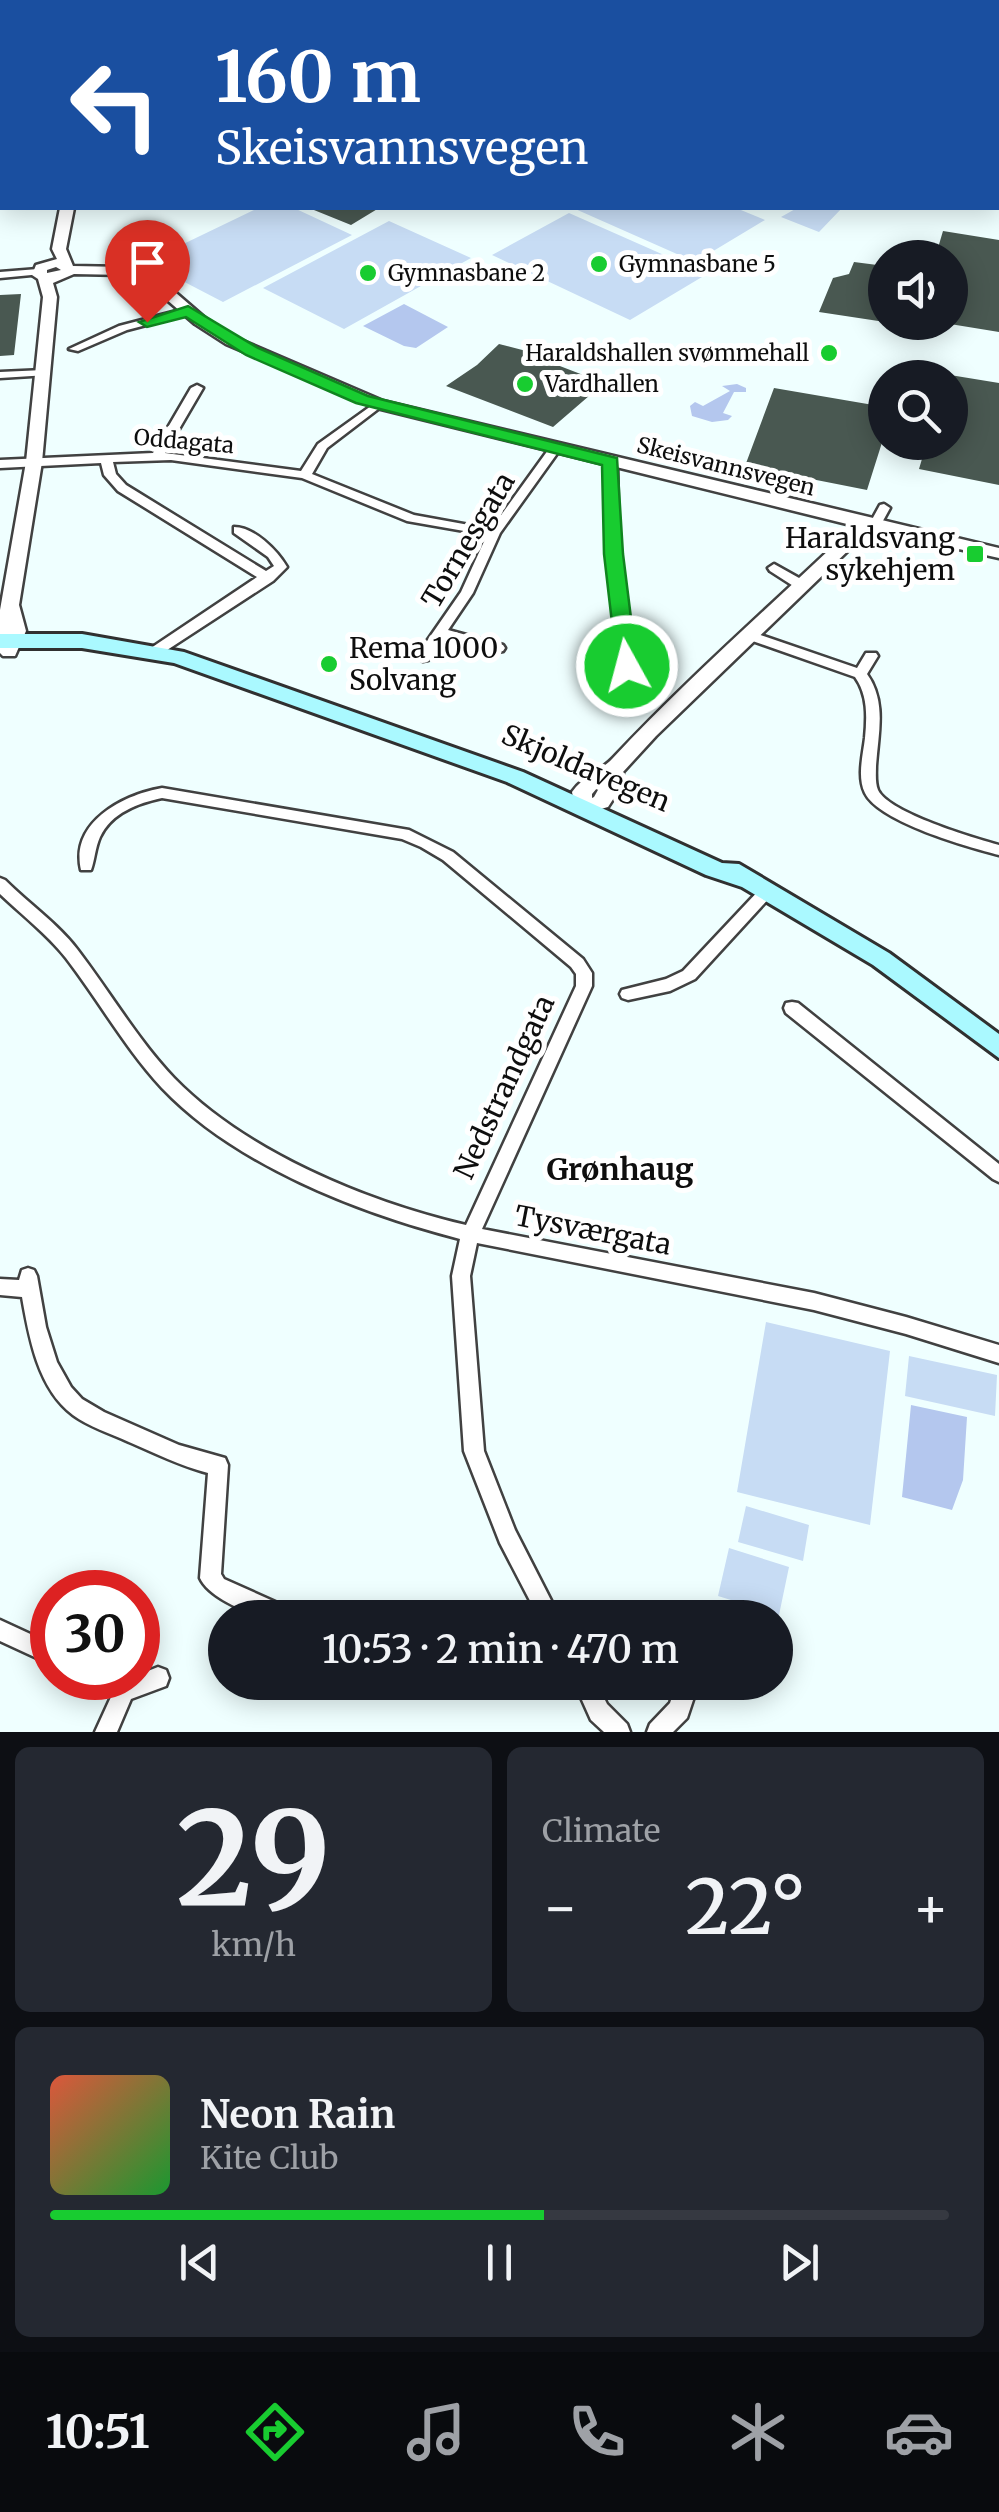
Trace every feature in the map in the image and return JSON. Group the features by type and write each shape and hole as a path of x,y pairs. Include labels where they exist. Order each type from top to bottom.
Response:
{"main road":[{"name":"Skjoldavegen","path":"5,646 102,644 156,651 396,732 500,760 589,800 714,869 744,878 767,891 881,959 999,1048"}],"street":[{"path":"5,646 2,624 10,605 34,462 50,298 67,210"},
{"path":"0,275 54,272"},
{"name":"Skeisvannsvegen","path":"54,272 137,273 159,283 188,311 252,352 378,404 611,462 874,518 999,553"},
{"path":"74,348 123,328 188,311"},
{"path":"0,375 44,373"},
{"path":"158,454 197,388"},
{"path":"305,475 322,446 378,404"},
{"name":"Tornesgata","path":"423,657 467,593 494,533 556,448"},
{"name":"Oddagata","path":"0,464 158,454 305,475 411,518 494,533"},
{"path":"106,458 110,475 122,488 268,578"},
{"path":"611,462 613,554 627,666"},
{"path":"589,800 612,784 614,770 748,635 874,518"},
{"path":"156,651 281,567 280,562 238,530"},
{"path":"774,568 802,586"},
{"path":"442,633 498,648"},
{"path":"748,635 860,674 868,681 871,692 873,733 868,786 874,797 922,823 999,850"},
{"path":"860,674 871,656"},
{"name":"Nedstrandgata","path":"86,866 94,832 114,808 162,793 404,834 448,856 577,963 584,973 584,986 470,1236 461,1276 474,1451 507,1536 541,1600"},
{"name":"Tysværgata","path":"1,886 68,949 128,1036 188,1102 274,1159 343,1194 470,1236 892,1318 999,1354"},
{"path":"628,994 670,985 689,975 767,891"},
{"path":"792,1008 999,1174"},
{"path":"0,1287 28,1282 47,1355 59,1385 74,1404 195,1462 218,1466 210,1578 217,1586 248,1600"},
{"path":"0,1630 30,1644"},
{"path":"106,1732 120,1700"},
{"path":"594,1700 619,1732"},
{"path":"658,1732 679,1710 682,1700"}],"shaded area":[{"path":"254,210 298,210 352,235 223,302 146,262"},
{"path":"578,210 741,210 765,220 695,262"},
{"path":"793,210 840,210 819,232 781,217"},
{"name":"Gymnasbane 5","path":"569,213 707,274 630,320 492,255"},
{"name":"Gymnasbane 2","path":"389,221 471,258 344,329 263,288"},
{"path":"404,304 448,327 416,348 363,326"},
{"path":"737,384 746,392 734,392 723,413 732,416 728,420 712,422 692,416 690,406 695,402 703,406 730,391 722,386"},
{"path":"766,1322 890,1351 870,1525 737,1492"},
{"path":"909,1356 997,1375 995,1416 905,1396"},
{"path":"911,1405 967,1417 963,1480 952,1510 902,1497"},
{"path":"746,1506 809,1525 803,1561 738,1542"},
{"path":"729,1548 789,1567 782,1600 731,1600 718,1596"}],"building":[{"path":"314,210 376,210 351,225"},
{"path":"943,231 999,240 999,332 968,327 968,240 940,240"},
{"path":"854,262 868,264 868,319 819,312 833,278 849,274"},
{"path":"21,294 14,355 0,356 0,295"},
{"name":"Vardhallen","path":"499,344 557,359 552,363 604,383 553,427 446,386"},
{"path":"968,378 999,383 999,485 919,469 922,460 968,460"},
{"path":"774,388 868,404 868,460 876,460 867,490 745,466"}],"place":[{"name":"Gymnasbane 5","path":"599,264"},
{"name":"Gymnasbane 2","path":"368,273"},
{"name":"Haraldshallen svømmehall","path":"829,353"},
{"name":"Vardhallen","path":"525,384"},
{"name":"Haraldsvang sykehjem","path":"975,554"},
{"name":"Rema 1000 Solvang","path":"329,664"}],"district":[{"name":"Grønhaug","path":"620,1169"}],"route":[{"path":"147,322 188,311 252,352 362,399 611,462 608,470 613,554 627,666"}]}
